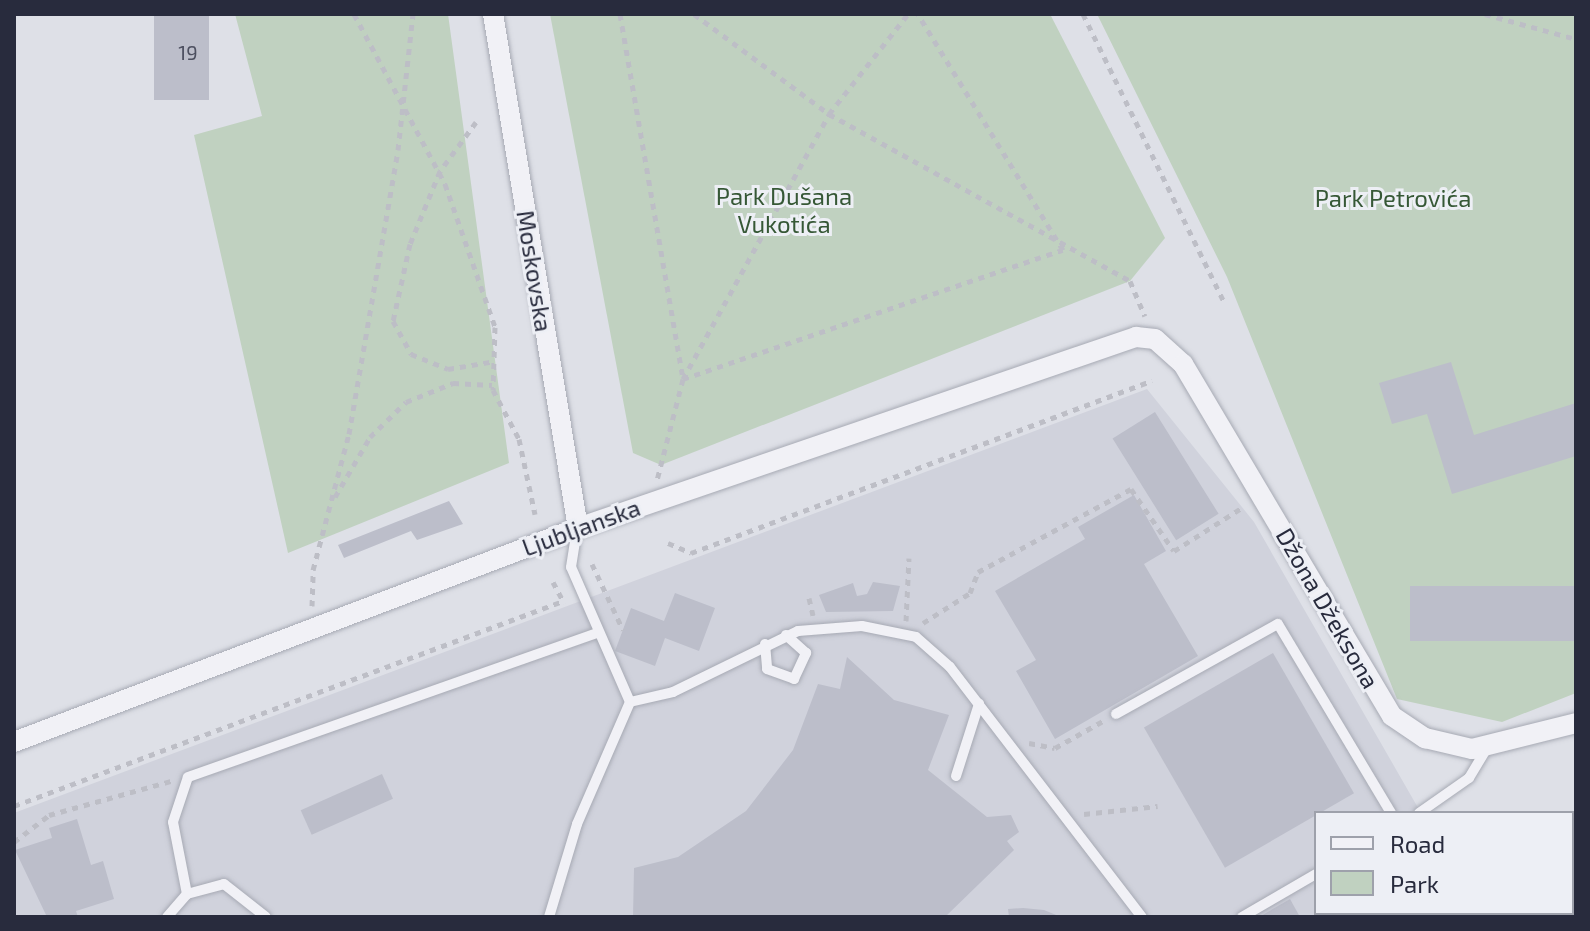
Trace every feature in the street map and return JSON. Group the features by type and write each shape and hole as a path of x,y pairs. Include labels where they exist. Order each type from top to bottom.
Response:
{"street":[{"name":"Moskovska","path":"493,14 578,528"},
{"name":"Ljubljanska","path":"14,742 652,501 1097,345 1155,339"},
{"name":"Džona Džeksona","path":"1155,339 1183,364 1392,716 1447,746 1487,748 1576,723"}],"lane":[{"path":"549,917 577,824 630,702 571,567 578,528"},
{"path":"1116,714 1278,624 1390,811"},
{"path":"630,702 673,692 786,635 862,626 906,634 934,651 979,704 1069,815 1142,917"},
{"path":"187,894 173,822 188,777 598,633"},
{"path":"765,644 767,669 794,679 806,653 786,635"},
{"path":"956,776 979,704"},
{"path":"1422,811 1469,778 1487,748"},
{"path":"1242,917 1314,875"},
{"path":"167,917 187,894 224,884 266,917"}],"path":[{"path":"354,14 404,100 440,171 495,327 492,385 519,439 535,514"},
{"path":"312,606 329,509 349,434 404,100 413,14"},
{"path":"620,14 683,379"},
{"path":"694,14 829,114 1063,250 1130,281 1155,339"},
{"path":"652,501 683,379 829,114 908,14"},
{"path":"918,14 1063,250"},
{"path":"1083,14 1224,302"},
{"path":"1485,14 1576,39"},
{"path":"476,122 440,171 410,244 393,321 411,354 423,359 448,369 491,361"},
{"path":"683,379 1063,250"},
{"path":"668,543 691,553 1152,381"},
{"path":"329,509 349,466 397,409 453,383 492,385"},
{"path":"906,634 970,593 978,572 1131,489 1174,551 1263,496"},
{"path":"906,634 909,558"},
{"path":"592,564 623,630"},
{"path":"14,806 563,601"},
{"path":"1008,740 1055,748 1116,714"},
{"path":"14,842 49,815 188,777"},
{"path":"1069,815 1158,806"}],"shaded area":[{"path":"1147,389 1254,522 1420,811 1314,811 1314,915 1485,917 14,917 14,813"}],"green space":[{"path":"235,14 448,14 509,463 288,553 194,135 262,116"},
{"name":"Park Dušana Vukotića","path":"550,14 1050,14 1165,238 1130,281 661,465 633,453"},
{"name":"Park Petrovića","path":"1097,14 1576,14 1576,693 1502,722 1397,699 1227,277"}],"building":[{"path":"154,14 209,14 209,100 154,100"},
{"path":"1451,362 1474,435 1576,403 1576,456 1452,494 1427,414 1392,424 1379,383"},
{"path":"1155,412 1219,514 1176,540 1113,438"},
{"path":"1134,495 1166,551 1144,564 1198,656 1055,739 1016,671 1036,660 995,591 1085,539 1078,527"},
{"path":"449,501 463,524 417,540 411,531 344,558 338,545"},
{"path":"873,582 900,586 893,611 826,612 819,595 853,583 857,596 867,594"},
{"path":"1410,586 1576,586 1576,641 1410,641"},
{"path":"675,593 715,608 699,651 665,638 655,666 615,651 631,608 664,621"},
{"path":"1273,653 1354,793 1323,811 1314,811 1314,816 1225,868 1144,728"},
{"path":"847,657 894,700 949,715 928,770 987,817 1011,815 1019,832 1007,841 1014,850 945,917 633,917 634,868 678,857 746,811 793,750 818,684 840,689"},
{"path":"382,774 393,799 312,835 301,810"},
{"path":"77,819 91,865 103,861 114,899 76,911 78,917 47,917 15,850 52,838 49,828"},
{"path":"1290,899 1300,917 1259,917"},
{"path":"1008,909 1044,910 1061,917 1009,917"},
{"path":"1382,915 1383,917 1341,917"}]}
